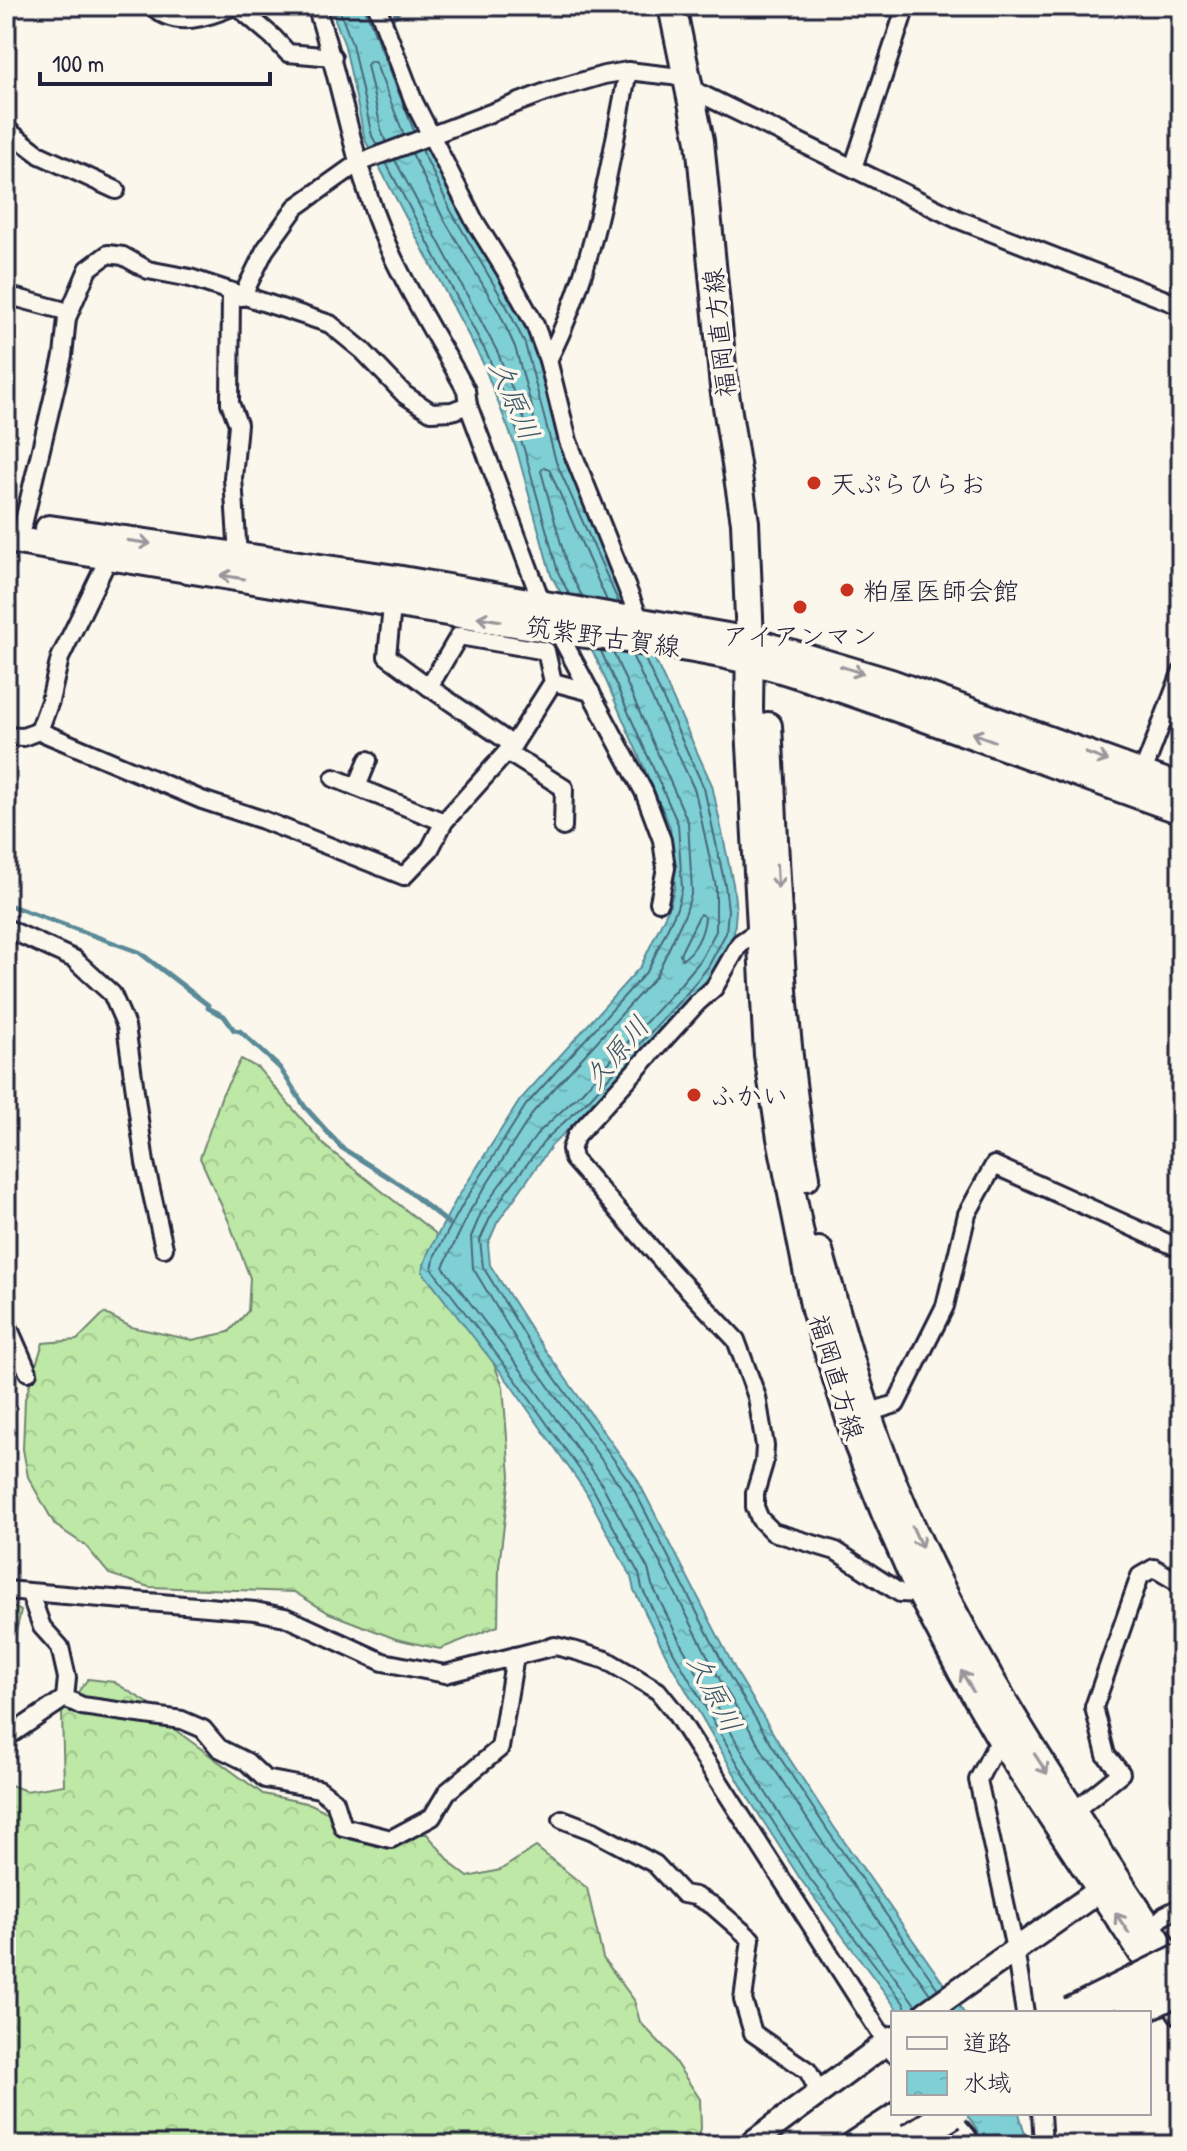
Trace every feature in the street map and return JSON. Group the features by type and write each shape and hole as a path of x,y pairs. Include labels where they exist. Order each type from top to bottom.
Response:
{"highway":[{"path":"1075,2011 1181,1959"},
{"path":"1134,2011 1181,1988"},
{"path":"857,2145 944,2115"}],"main road":[{"name":"福岡直方線","path":"672,6 700,141 724,387 745,522 749,709 768,1055 815,1310 858,1445 921,1594 1004,1744 1065,1819"},
{"name":"筑紫野古賀線","path":"12,529 238,556 394,591 555,619 638,628 891,683 1139,784 1181,810"},
{"name":"筑紫野古賀線","path":"12,529 109,557 394,591"},
{"name":"福岡直方線","path":"750,651 767,705 783,997 802,1156 819,1250 867,1413 895,1489 961,1628 1065,1819 1108,1884 1181,2011"},
{"name":"筑紫野古賀線","path":"1139,784 1181,788"},
{"name":"福岡直方線","path":"1108,1884 1150,1929 1181,1976"}],"street":[{"path":"153,6 164,15 177,18 207,17 235,6 288,53 333,57"},
{"path":"316,6 333,57 339,97 358,163 390,251 466,390 468,405 555,619 644,792 662,840 666,868 659,902"},
{"path":"377,6 414,102 474,220 535,325 548,360 568,441 638,628"},
{"path":"853,168 906,6"},
{"path":"548,360 567,324 598,222 628,71"},
{"path":"238,556 233,478 238,424 230,403 236,295 265,250 296,207 358,163 546,92 628,71 690,84 957,219 1181,306"},
{"path":"6,129 40,155 116,190"},
{"path":"12,529 63,356 69,312 88,269 108,254 123,256 148,270 190,278 330,324 363,351 405,395 431,412 452,411 468,405"},
{"path":"6,295 69,312"},
{"path":"39,731 60,658 109,557"},
{"path":"394,591 387,656 564,788 563,827"},
{"path":"6,736 23,737 39,731 202,800 263,820 404,876 430,849 444,822 510,748 553,682 546,651 459,636 429,687"},
{"path":"1139,784 1181,673"},
{"path":"553,682 591,692"},
{"path":"357,787 368,760"},
{"path":"334,778 444,822"},
{"path":"6,928 74,959 112,994 126,1026 145,1163 164,1248"},
{"path":"761,929 740,943 714,988 576,1136 571,1149 573,1159 736,1340 757,1397 765,1446 764,1463 755,1493 755,1507 760,1519 773,1532 836,1551 900,1593 921,1594"},
{"path":"867,1413 896,1404 945,1306 967,1214 994,1165 1181,1249"},
{"path":"6,1322 28,1372"},
{"path":"1065,1819 1121,1773 1106,1755 1094,1707 1140,1576 1154,1568 1181,1584"},
{"path":"6,1590 255,1611 285,1617 383,1662 445,1674 555,1646 606,1660 658,1691 674,1711 890,2045 819,2092 749,2145"},
{"path":"30,1594 42,1627 60,1647 67,1678 65,1698"},
{"path":"65,1698 82,1706 182,1720 203,1729 219,1748 247,1762 265,1779 319,1789 335,1801 343,1827 391,1839 432,1817 447,1792 500,1748 515,1656"},
{"path":"6,1738 65,1698"},
{"path":"1004,1744 993,1751 978,1780 1015,1949 1025,2011"},
{"path":"562,1819 593,1831 655,1864 683,1894 712,1905 743,1930 751,1939 743,2000 753,2033 808,2071 819,2092"},
{"path":"929,2011 1108,1884"},
{"path":"1150,1929 1165,1915 1181,1907"},
{"path":"951,2115 972,2145"},
{"path":"1041,2115 1043,2145"}],"green space":[{"path":"241,1059 258,1068 326,1147 435,1233 450,1258 503,1386 510,1476 499,1566 498,1626 440,1649 396,1639 329,1613 294,1592 149,1587 109,1574 86,1546 55,1525 28,1477 23,1449 25,1399 43,1343 77,1340 104,1313 131,1327 192,1340 229,1332 248,1311 250,1278 200,1158 222,1095"},
{"path":"6,1603 21,1611 16,1632 6,1637"},
{"path":"88,1679 114,1682 148,1703 174,1729 263,1794 311,1804 353,1825 385,1834 427,1834 454,1866 468,1877 500,1870 536,1847 587,1888 603,1958 634,2000 640,2022 667,2050 700,2099 701,2128 697,2145 6,2145 6,1783 26,1791 64,1785 62,1713"}],"water":[{"name":"久原川","path":"330,6 371,6 458,207 515,304 533,342 564,459 712,785 733,884 736,910 734,935 714,972 594,1105 552,1145 497,1223 488,1244 490,1265 536,1337 636,1477 737,1673 779,1743 963,2011 899,2011 801,1880 749,1799 667,1657 634,1590 631,1577 586,1492 510,1384 422,1271 456,1200 520,1100 641,966 670,905 675,886 670,827 597,660 551,575 517,451 482,361 365,140 345,46"},
{"path":"967,2115 1020,2115 1028,2145 982,2145"}],"waterway":[{"path":"388,23 403,6"},
{"path":"6,904 139,952 208,1008 224,1016 234,1030 240,1031 280,1068 305,1107 342,1148 401,1185 448,1223"}],"place":[{"name":"天ぷらひらお","path":"814,483"},
{"name":"粕屋医師会館","path":"847,590"},
{"name":"アイアンマン","path":"800,607"},
{"name":"ふかい","path":"694,1095"}]}
